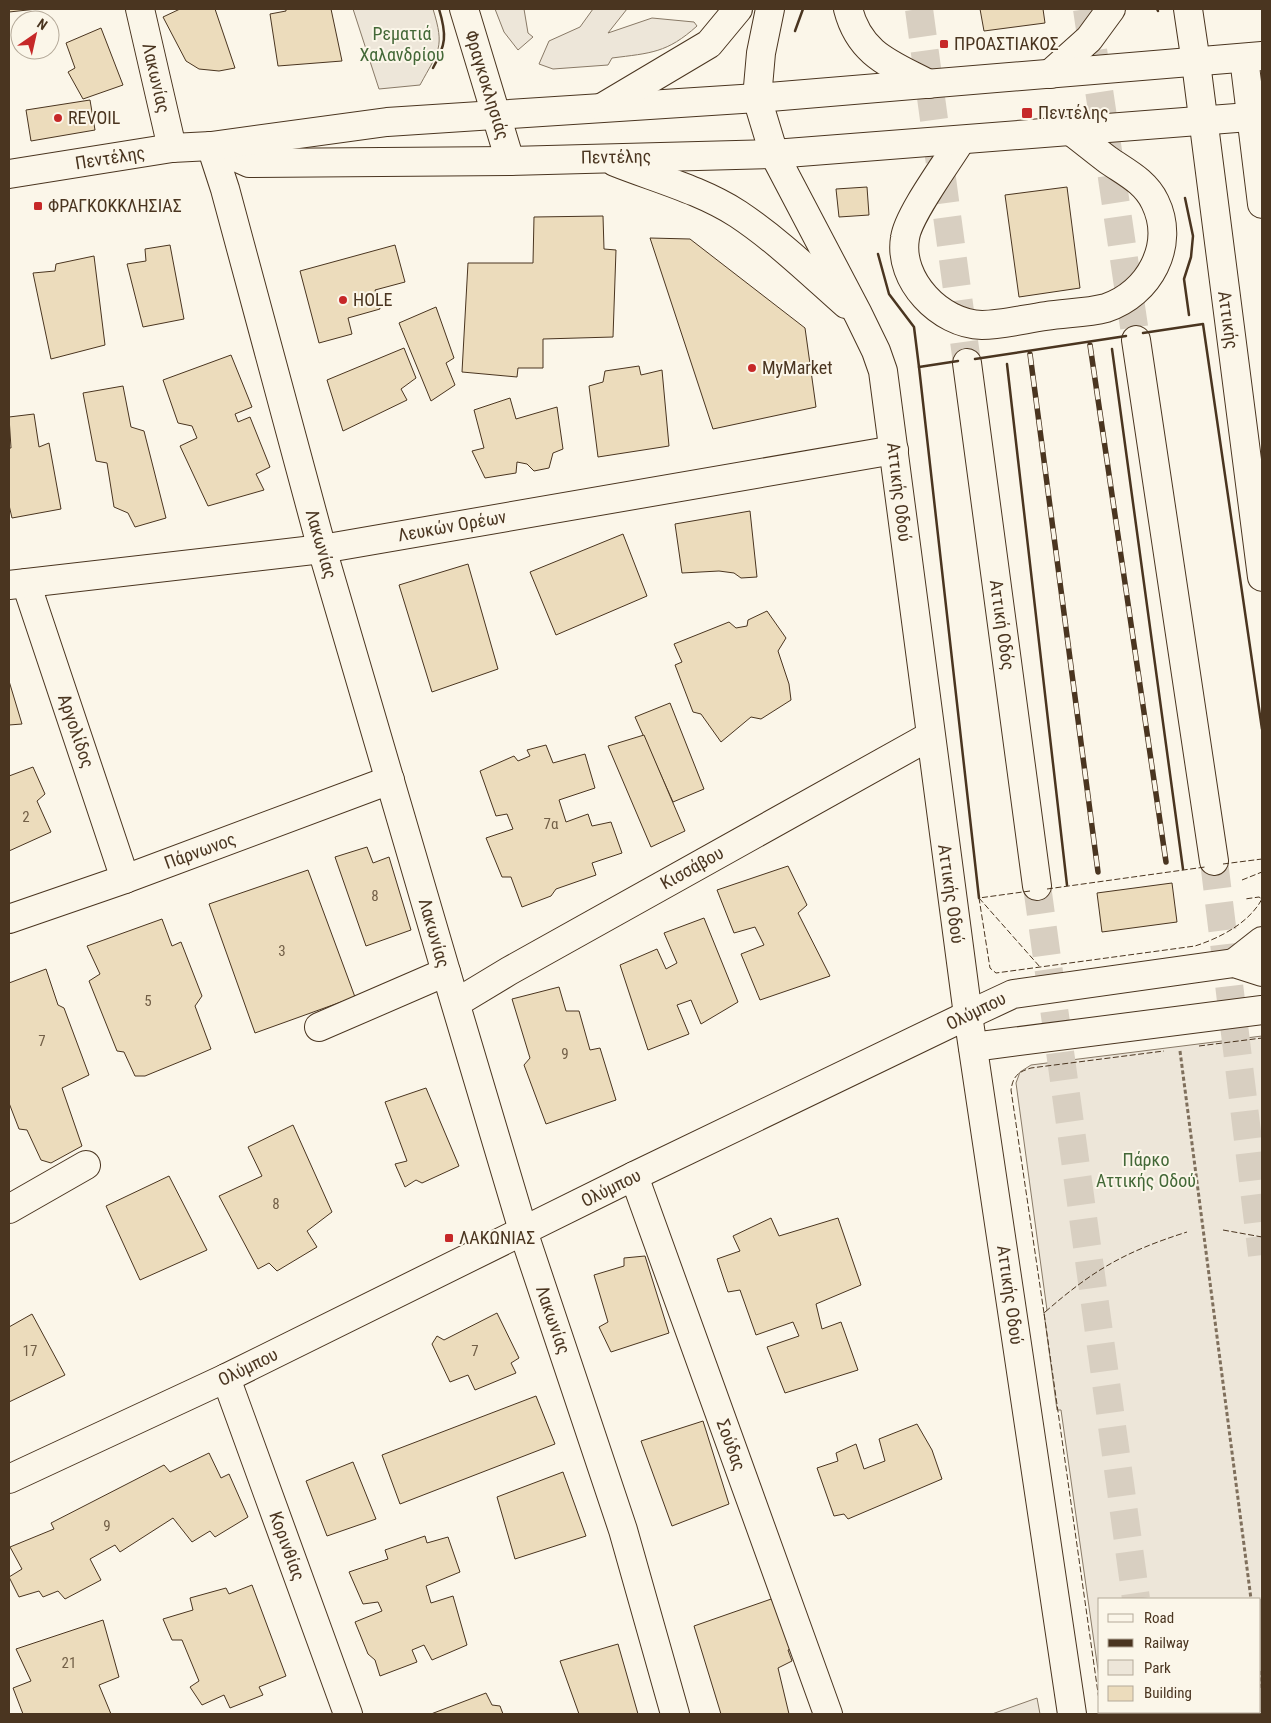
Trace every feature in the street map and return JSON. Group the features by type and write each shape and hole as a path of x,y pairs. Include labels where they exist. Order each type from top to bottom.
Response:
{"main road":[{"name":"Λακωνίας","path":"140,9 172,148"},
{"name":"Φραγκοκλησιάς","path":"464,9 510,161"},
{"path":"603,107 709,44 738,9"},
{"path":"757,98 761,53 770,9"},
{"path":"848,9 853,28 875,56 929,84"},
{"path":"1050,74 1089,39 1111,9"},
{"name":"Αττικής","path":"1188,9 1262,577"},
{"name":"Πεντέλης","path":"9,174 172,148 211,146 387,122 757,98 1253,57"},
{"path":"1253,57 1262,204"},
{"name":"Αττικής Οδού","path":"757,98 774,154 858,314 876,351 883,371 968,1015 1072,1714"},
{"name":"Πεντέλης","path":"211,146 249,163 510,161 602,157 774,154 1256,117"},
{"path":"961,140 915,212 904,238 907,266 917,287 934,306 958,320 982,325 1105,308 1126,298 1142,286 1159,260 1162,245 1162,228 1155,202 1138,180 1072,132"},
{"name":"Λακωνίας","path":"211,146 228,198 322,549 446,972 523,1231 623,1530 675,1714"},
{"path":"602,157 696,193 737,214 780,246 858,314"},
{"path":"1136,340 1214,861"},
{"name":"Αττική Οδός","path":"967,363 1037,886"},
{"name":"Λευκών Ορέων","path":"17,584 322,549 894,450"},
{"name":"Αργολίδος","path":"17,584 125,879"},
{"name":"Κισσάβου","path":"456,1003 508,971 930,736"},
{"name":"Πάρνωνος","path":"9,919 125,879 390,780"},
{"path":"1234,963 1262,941"},
{"path":"1234,963 1262,972"},
{"name":"Ολύμπου","path":"9,1479 226,1378 634,1176 1013,994 1234,963"},
{"path":"319,1027 446,972"},
{"path":"973,1047 1262,1010"},
{"path":"9,1209 86,1165"},
{"name":"Σούδας","path":"634,1176 828,1714"},
{"name":"Κορινθίας","path":"226,1378 348,1714"}],"path":[{"path":"1176,1021 1251,1598"}],"green space":[{"name":"Ρεματιά Χαλανδρίου","path":"353,9 433,9 439,32 438,48 436,56 420,85 379,89"},
{"path":"495,9 524,9 528,33 533,37 518,50 504,32"},
{"path":"593,9 627,9 608,33 652,18 694,22 697,26 677,42 667,47 648,53 612,58 608,65 553,69 539,64 549,41 580,27"},
{"name":"Πάρκο Αττικής Οδού","path":"1262,1036 1262,1714 1104,1714 1261,1713 1261,1598 1098,1598 1098,1670 1061,1410 1057,1410 1044,1313 1047,1310 1016,1083 1020,1072 1031,1065"},
{"path":"1037,1698 1040,1714 992,1714"}],"building":[{"path":"9,9 37,9 10,10 9,12"},
{"path":"180,9 215,9 235,68 219,71 199,69 186,61 163,17"},
{"path":"286,9 331,9 342,61 278,66 270,14 286,11"},
{"path":"980,9 1043,9 1045,23 984,31"},
{"path":"101,28 123,85 83,99 68,72 75,68 66,43"},
{"path":"90,100 95,130 31,141 26,110"},
{"path":"867,187 869,215 839,217 836,189"},
{"path":"1067,187 1080,288 1019,297 1005,195"},
{"path":"603,216 604,249 616,250 613,337 543,339 543,368 518,368 517,377 462,372 468,263 533,263 534,217"},
{"name":"MyMarket","path":"650,238 690,239 805,328 816,407 713,429"},
{"path":"170,245 184,319 143,327 127,264 146,261 145,249"},
{"name":"HOLE","path":"395,245 405,282 375,290 380,309 348,318 352,334 319,343 300,271"},
{"path":"94,256 105,345 51,359 33,273 55,271 56,264"},
{"path":"436,307 454,358 446,363 455,385 431,401 399,323"},
{"path":"404,348 416,378 401,389 407,400 343,431 327,380"},
{"path":"231,355 252,407 235,414 238,422 250,417 270,467 256,474 264,490 208,506 180,446 197,438 192,426 178,423 163,380"},
{"path":"639,366 641,375 662,370 669,446 598,457 589,386 603,382 605,371"},
{"path":"123,386 131,427 144,431 166,518 135,527 128,513 114,507 107,463 96,461 83,393"},
{"path":"510,398 516,419 557,407 563,449 553,453 549,468 534,471 527,464 517,462 516,473 485,478 472,451 484,448 474,410"},
{"path":"34,414 39,447 49,443 61,509 12,518 9,505 9,448 11,448 9,417"},
{"path":"750,511 757,577 741,578 734,573 719,571 682,573 675,524"},
{"path":"623,534 647,596 556,635 530,572"},
{"path":"468,564 498,669 432,692 399,585"},
{"path":"767,611 786,638 778,651 789,684 791,700 761,719 751,717 721,742 701,714 693,712 675,665 682,662 674,644 729,622 736,628 747,626 748,620"},
{"path":"9,681 22,724 9,725"},
{"path":"670,703 704,789 673,802 635,717"},
{"path":"644,735 685,831 651,847 608,746"},
{"path":"546,745 553,763 585,754 595,788 559,800 566,822 588,814 592,826 611,822 622,853 592,863 596,875 556,889 551,896 522,907 511,877 502,877 486,838 513,829 507,814 496,816 480,771 514,756 518,761 530,756 527,750"},
{"path":"33,767 45,794 37,801 51,832 9,851 9,776"},
{"path":"367,847 373,863 389,857 411,930 366,946 335,857"},
{"path":"788,866 807,905 798,913 830,976 760,1000 741,954 764,945 755,927 734,933 717,890"},
{"path":"308,870 355,997 255,1033 209,904"},
{"path":"1172,883 1177,922 1102,932 1097,893"},
{"path":"704,918 738,1002 701,1024 691,1000 677,1005 689,1034 648,1050 620,965 657,949 666,969 677,963 664,933"},
{"path":"162,919 172,946 181,942 202,996 195,1006 211,1049 145,1076 135,1076 124,1052 117,1051 89,981 100,974 87,946"},
{"path":"46,969 58,1005 64,1008 89,1075 62,1088 82,1146 51,1163 41,1160 27,1130 19,1129 9,1103 9,983"},
{"path":"559,987 566,1011 579,1011 590,1050 600,1048 616,1100 546,1124 524,1065 530,1058 512,999"},
{"path":"426,1088 459,1166 422,1183 416,1180 405,1187 395,1164 407,1161 385,1102"},
{"path":"293,1125 332,1212 307,1231 317,1247 277,1271 269,1263 258,1269 219,1196 262,1176 248,1147"},
{"path":"169,1176 207,1250 140,1280 106,1206"},
{"path":"771,1218 779,1236 838,1218 861,1285 816,1304 822,1329 841,1322 858,1370 785,1393 767,1347 799,1336 793,1322 756,1335 740,1290 728,1292 717,1259 740,1251 733,1236"},
{"path":"645,1256 669,1333 611,1352 599,1327 608,1322 594,1275 624,1266 624,1258"},
{"path":"497,1313 519,1358 511,1363 516,1373 475,1390 468,1375 450,1382 432,1344 437,1336 444,1340"},
{"path":"32,1314 65,1375 9,1402 9,1327"},
{"path":"536,1396 555,1444 400,1504 382,1455"},
{"path":"703,1421 729,1504 672,1526 641,1441"},
{"path":"917,1424 932,1450 942,1479 848,1519 844,1514 834,1516 817,1468 838,1461 836,1453 856,1444 864,1469 885,1461 879,1439"},
{"path":"209,1453 221,1478 229,1474 248,1517 215,1537 210,1531 192,1542 173,1518 120,1552 115,1545 90,1559 101,1580 65,1599 58,1591 43,1597 39,1591 19,1597 9,1577 22,1569 10,1547 54,1529 51,1523 164,1465 170,1472"},
{"path":"353,1462 376,1519 327,1536 306,1481"},
{"path":"563,1472 586,1536 515,1559 497,1497"},
{"path":"425,1536 427,1543 448,1537 460,1572 426,1586 431,1603 453,1596 467,1645 432,1660 424,1645 412,1650 417,1662 380,1676 375,1660 368,1654 355,1622 382,1611 378,1602 363,1604 349,1572 388,1559 385,1550"},
{"path":"252,1585 286,1676 259,1687 263,1695 230,1708 224,1695 202,1705 190,1687 199,1681 182,1640 172,1640 163,1619 193,1610 190,1598 226,1588 229,1594"},
{"path":"777,1597 795,1646 788,1650 792,1661 778,1668 789,1714 721,1714 694,1626"},
{"path":"103,1620 119,1677 99,1685 111,1714 23,1714 13,1688 31,1681 16,1649"},
{"path":"618,1644 638,1714 579,1714 560,1661"},
{"path":"486,1693 492,1705 500,1706 503,1714 431,1714"}],"tunnel":[{"path":"919,9 967,363"},
{"path":"1087,9 1136,340"},
{"path":"1214,861 1262,1255"},
{"path":"1037,886 1136,1598"}],"railway":[{"path":"1090,345 1166,862"},
{"path":"1030,354 1098,872"}],"fence":[{"path":"1223,864 1262,859"},
{"path":"1047,889 1205,867"},
{"path":"1242,880 1262,872"},
{"path":"1030,891 979,898 990,968 996,973 1195,946 1224,934 1242,922 1262,899 1259,897 1245,899"},
{"path":"979,898 1040,967"},
{"path":"1199,1046 1262,1038"},
{"path":"1044,1313 1011,1090 1013,1081 1019,1073 1031,1068 1164,1051"},
{"path":"1223,1230 1262,1237"},
{"path":"1098,1693 1044,1313 1078,1285 1110,1264 1145,1247 1187,1232"}],"wall":[{"path":"433,68 441,53 444,40 439,9"},
{"path":"795,31 803,9"},
{"path":"1185,198 1193,236 1191,257 1184,279 1189,315"},
{"path":"878,254 889,294 914,327 919,367 958,361"},
{"path":"1143,333 1203,324 1262,729"},
{"path":"975,359 1126,336"},
{"path":"1112,349 1183,869"},
{"path":"1007,364 1067,885"},
{"path":"919,367 979,898"}],"place":[{"name":"ΠΡΟΑΣΤΙΑΚΟΣ","path":"944,44"},
{"name":"Πεντέλης","path":"1027,113"},
{"name":"REVOIL","path":"58,118"},
{"name":"ΦΡΑΓΚΟΚΚΛΗΣΙΑΣ","path":"38,206"},
{"name":"HOLE","path":"343,300"},
{"name":"MyMarket","path":"752,368"},
{"name":"ΛΑΚΩΝΙΑΣ","path":"449,1238"}]}
